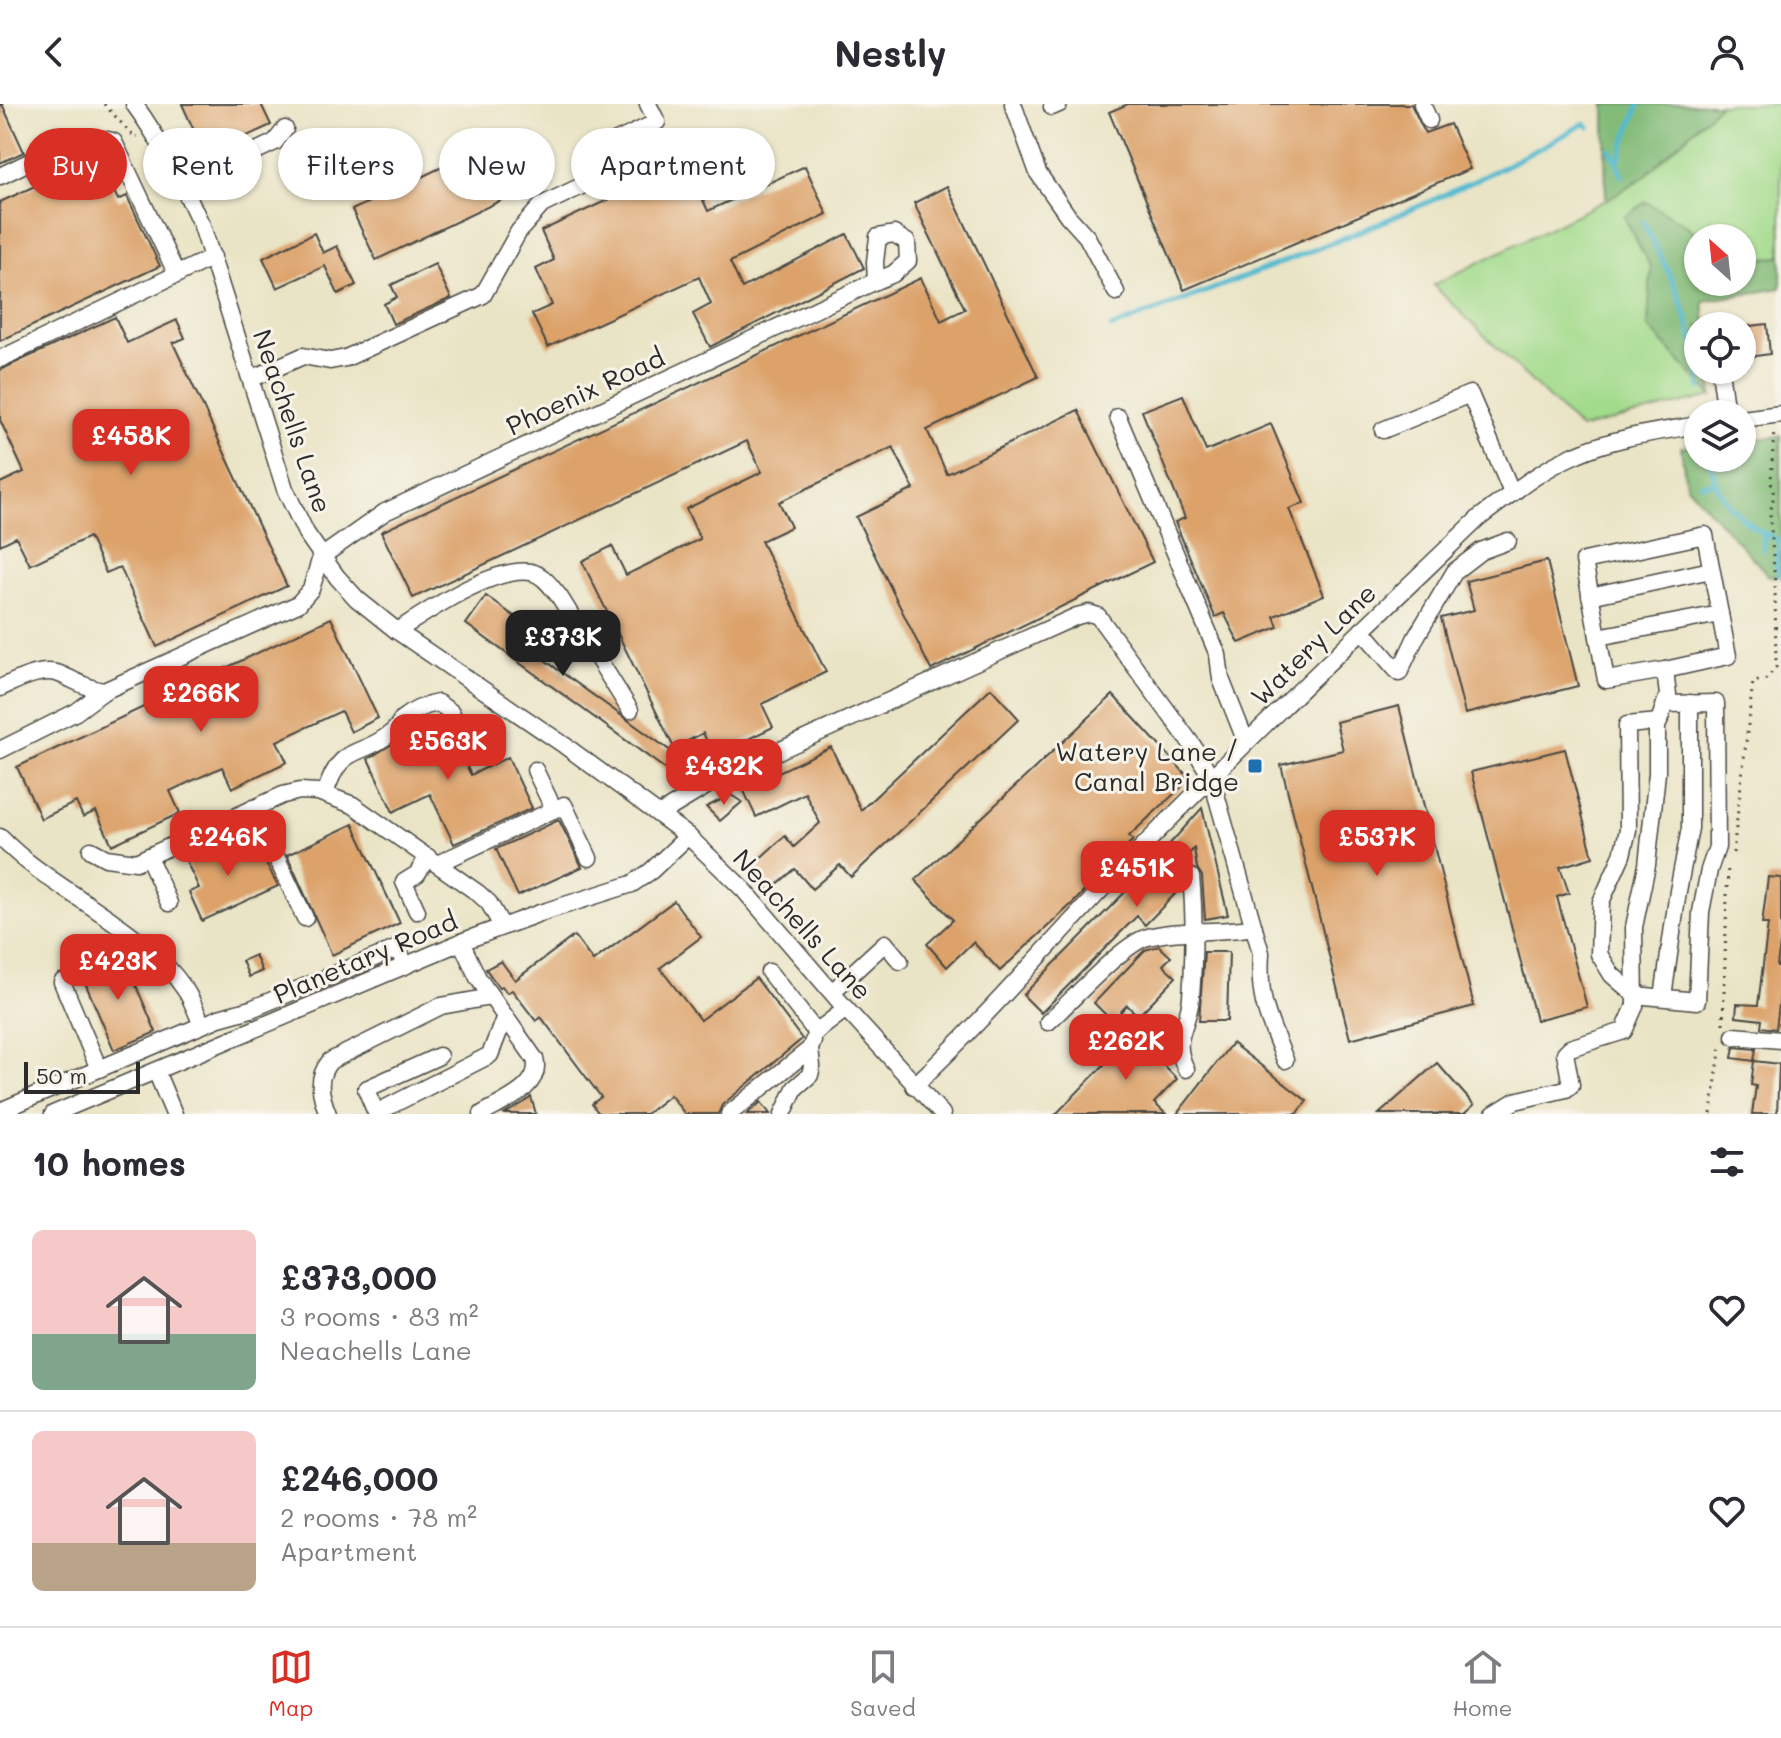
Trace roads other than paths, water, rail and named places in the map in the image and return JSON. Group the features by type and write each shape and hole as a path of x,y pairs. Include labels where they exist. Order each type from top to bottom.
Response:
{"street":[{"name":"Neachells Lane","path":"134,104 152,128"},
{"path":"251,379 303,356 320,361 346,358 483,295 519,231 542,205 596,179 604,147 657,122 648,104"},
{"path":"1013,104 1038,173 1087,237 1116,292"},
{"path":"0,176 82,140 104,137 114,142 177,275"},
{"name":"Neachells Lane","path":"189,200 213,257 285,489 321,557 357,599 397,631 564,745 688,836 744,890 914,1086 942,1114"},
{"path":"0,359 213,257"},
{"name":"Phoenix Road","path":"321,557 385,512 876,281"},
{"path":"1383,430 1470,394 1512,493"},
{"path":"1756,417 1781,414"},
{"path":"1118,417 1218,655 1221,679 1246,742"},
{"name":"Watery Lane","path":"914,1086 957,1046 1211,777 1479,518 1566,459 1623,439 1684,428"},
{"path":"1705,535 1711,570 1728,656 1606,680 1584,561 1705,535"},
{"path":"1362,630 1399,673 1416,637 1455,571 1481,551 1508,541"},
{"path":"0,750 76,712 104,691 298,604 311,589 321,557"},
{"path":"1590,596 1711,570"},
{"path":"397,631 441,603 505,573 532,572 547,582 559,596 630,710"},
{"path":"660,814 723,776 1077,616 1089,613 1098,616 1193,746 1211,777 1261,953 1259,980 1262,1002 1285,1060"},
{"path":"1598,637 1720,614"},
{"path":"1494,1114 1515,1101 1566,1089 1571,1085 1565,1053 1570,1048 1624,1031 1635,1006 1634,927 1647,865 1659,722 1668,695 1665,670"},
{"path":"0,688 29,675 46,672 59,673 94,690 104,691"},
{"path":"325,794 330,776 340,762 390,734 401,721 430,704 438,703 451,712 469,752"},
{"path":"1663,997 1690,828 1690,703"},
{"path":"1659,722 1627,725 1628,830 1622,855 1601,902 1599,954 1612,975 1635,995 1697,1001 1701,912 1717,847 1716,703 1665,704"},
{"path":"535,770 554,810"},
{"path":"91,850 106,858 136,862 283,795 300,791 325,794 353,805 433,861 489,903 502,926"},
{"path":"417,911 404,882 433,861 564,805 589,858"},
{"path":"253,808 305,918"},
{"name":"Planetary Road","path":"53,1114 461,942 632,884 651,871 688,836"},
{"path":"0,837 35,869 116,924 162,962 185,989 219,1044"},
{"path":"149,858 169,903"},
{"path":"1186,1069 1178,1052 1178,1043 1191,1001 1191,877"},
{"path":"1048,1022 1109,964 1144,937 1227,932 1254,927"},
{"path":"461,942 478,978 535,1059 537,1074 529,1084 482,1114"},
{"path":"832,992 885,943 900,961"},
{"path":"0,1111 206,1024 251,1009 398,948 405,966"},
{"path":"769,972 816,1032"},
{"path":"62,982 99,1069"},
{"path":"328,1114 320,1088 324,1069 330,1061 441,1006 491,997"},
{"path":"783,1114 795,1088 810,1075 810,1049 816,1032 846,1009"},
{"path":"439,1056 366,1089 376,1113 490,1055 505,1016"},
{"path":"1734,1036 1781,1040"},
{"path":"729,1114 810,1049"},
{"path":"156,1071 174,1114"}],"waterway":[{"path":"1622,176 1617,164 1639,104"},
{"path":"1111,328 1412,209 1471,183 1585,123 1589,127"},
{"path":"1610,149 1617,162"},
{"path":"1643,222 1684,312"},
{"path":"1701,384 1701,388"},
{"path":"1713,472 1718,488 1744,520 1780,544 1776,565 1781,576"},
{"path":"1701,484 1716,483"},
{"path":"1763,550 1764,534"}],"place":[{"name":"Watery Lane / Canal Bridge","path":"1255,766"}]}
